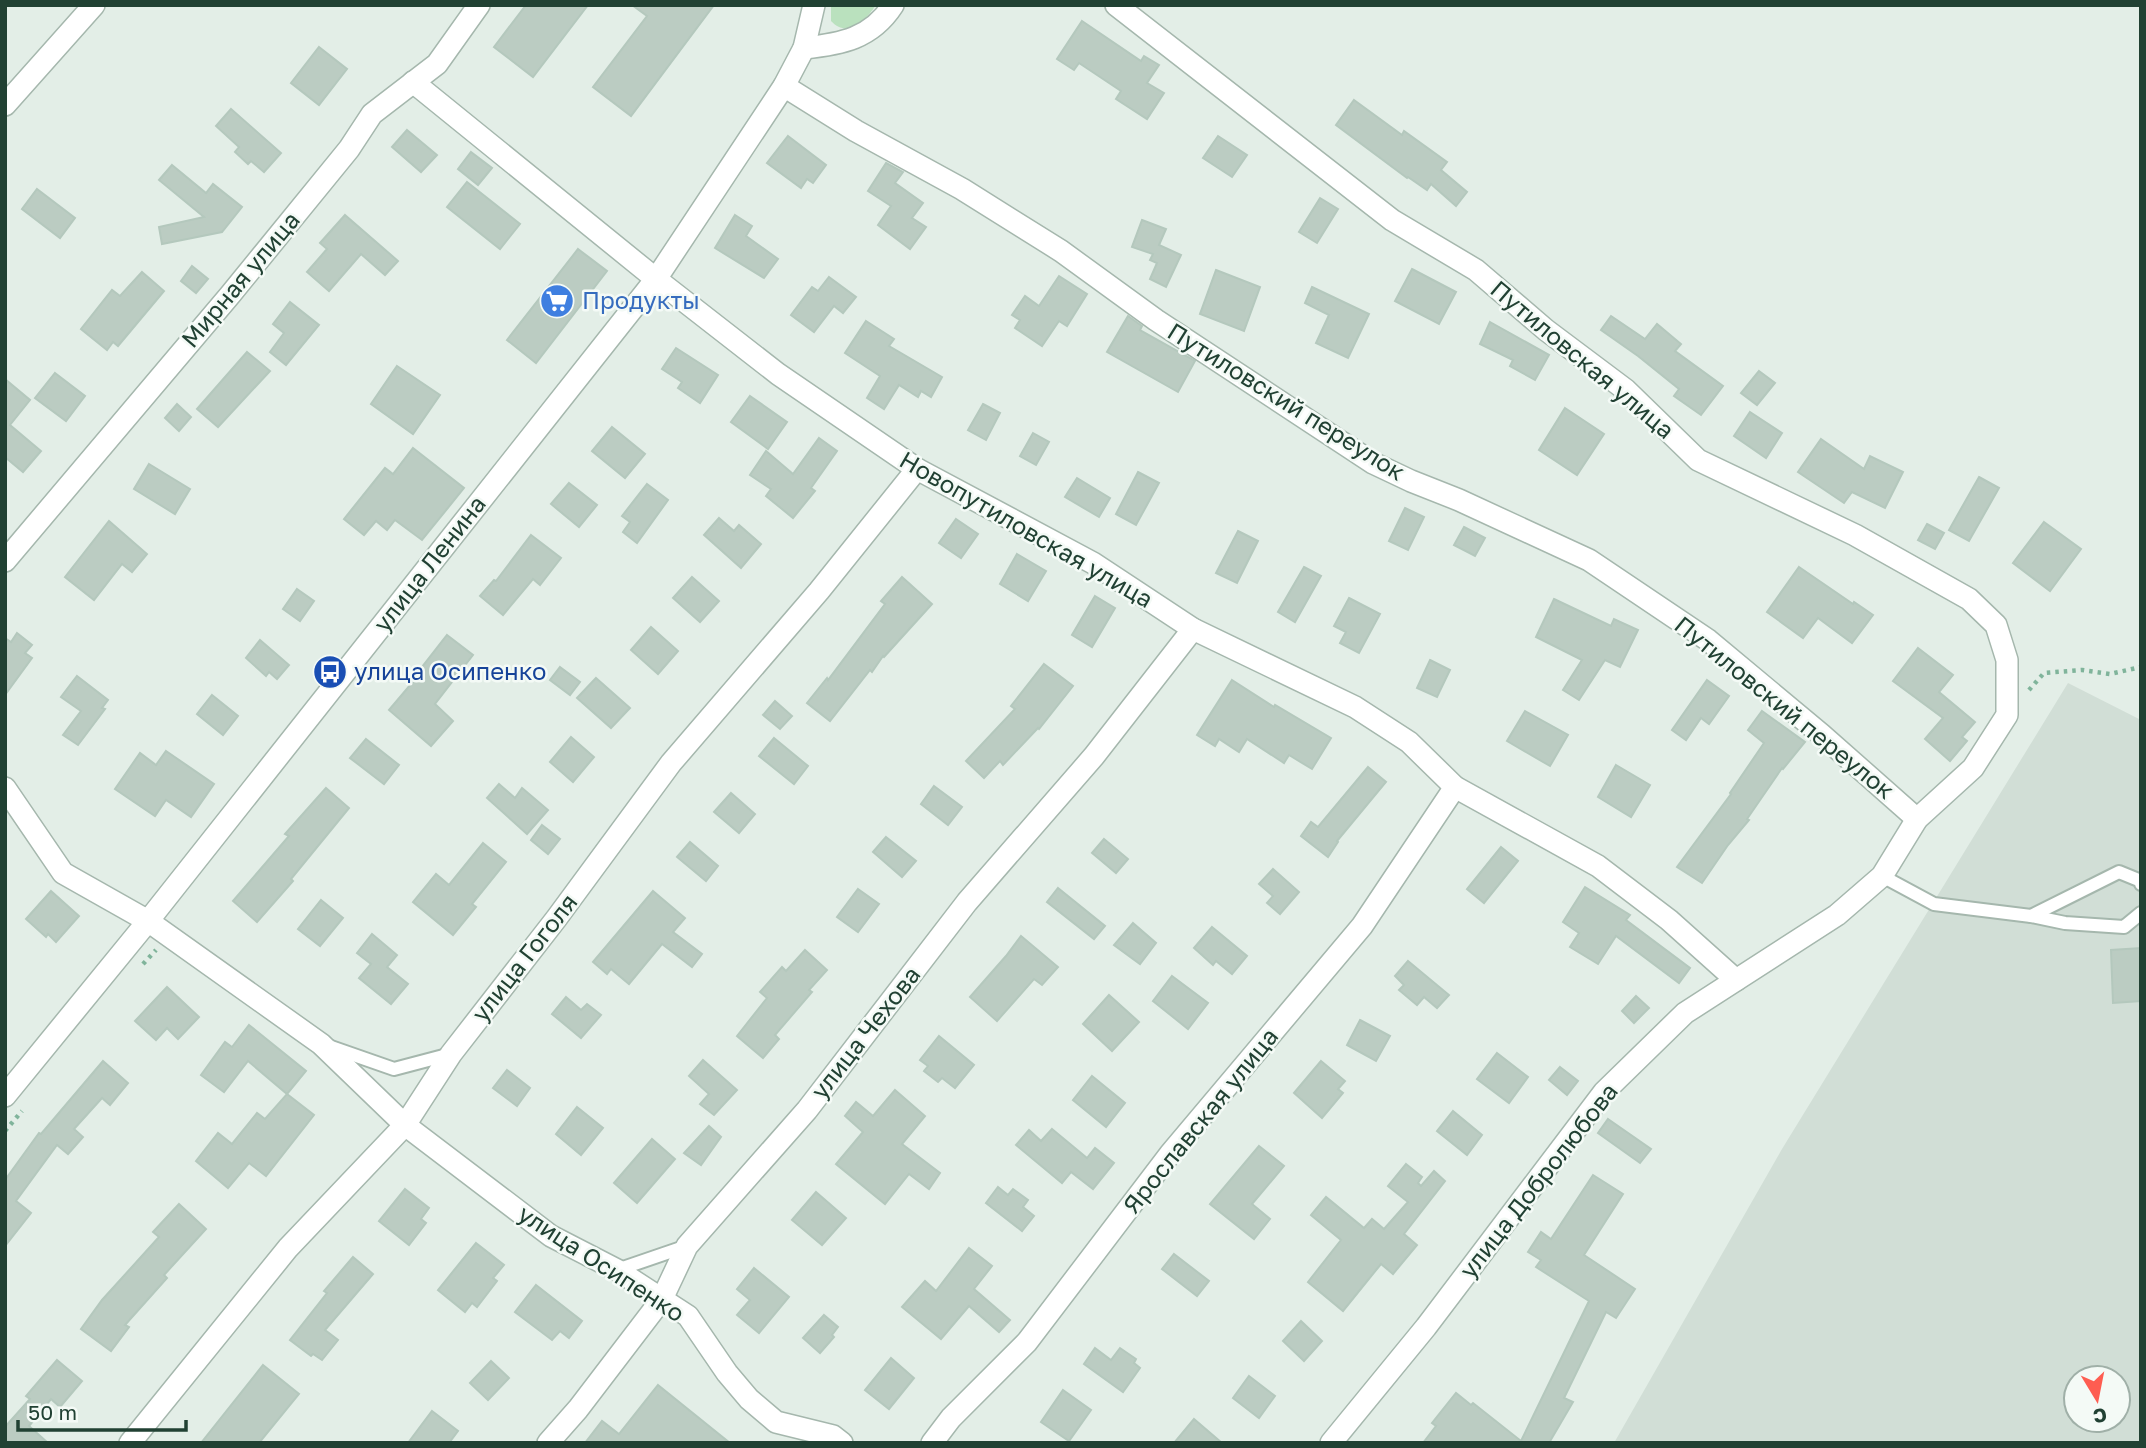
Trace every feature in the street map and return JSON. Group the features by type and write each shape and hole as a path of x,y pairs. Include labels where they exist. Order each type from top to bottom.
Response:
{"street":[{"path":"5,105 94,5"},
{"name":"Мирная улица","path":"5,561 230,296 349,149 372,114 437,64 479,5"},
{"name":"улица Ленина","path":"5,1096 148,921 656,279 784,86 804,48 814,5"},
{"path":"804,48 836,45 858,38 885,18 893,5"},
{"name":"Путиловская улица","path":"1116,5 1392,220 1476,270 1546,330 1626,390 1698,460 1855,535 1969,599 1996,625 2007,660 2007,715"},
{"name":"Новопутиловская улица","path":"413,82 778,374 917,469 1093,563 1193,629 1355,707 1409,742 1455,787 1598,866 1669,920 1736,980"},
{"name":"Путиловский переулок","path":"784,86 856,131 962,189 1061,251 1156,320 1373,463 1589,560 1708,640 1917,819"},
{"name":"улица Гоголя","path":"130,1443 288,1248 405,1125 451,1054 556,919 670,764 819,591 917,469"},
{"name":"улица Чехова","path":"548,1443 578,1409 662,1299 687,1246 807,1110 967,902 1094,756 1193,629"},
{"name":"улица Добролюбова","path":"1331,1443 1434,1317 1604,1092 1685,1013 1837,915 1882,876 1917,819 1973,768 2007,715"},
{"name":"Ярославская улица","path":"932,1443 951,1418 1027,1342 1170,1154 1362,926 1455,787"},
{"name":"улица Осипенко","path":"5,788 63,873 148,921 321,1044 405,1125 551,1236 617,1270 688,1316 727,1373 750,1399 776,1422 833,1436 842,1443"}],"lane":[{"path":"2031,916 2119,872 2141,881 2141,884"},
{"path":"1882,876 1934,904 2065,923 2124,927 2141,913"},
{"path":"321,1044 394,1069 451,1054"},
{"path":"617,1270 687,1246"}],"path":[{"path":"2007,715 2044,673 2082,670 2110,674 2141,667"}],"shaded area":[{"path":"2068,683 2141,720 2141,1443 1614,1443 1782,1149"}],"green space":[{"path":"831,5 876,5 856,26 844,28 831,21"}],"building":[{"path":"526,5 588,5 533,77 494,47"},
{"path":"632,5 714,5 631,116 593,87 647,16"},
{"path":"1082,21 1141,61 1144,56 1159,65 1147,83 1164,93 1147,119 1116,99 1121,91 1079,63 1074,70 1057,59"},
{"path":"319,47 347,69 319,105 291,83"},
{"path":"1354,100 1402,135 1404,131 1447,162 1441,170 1467,192 1456,206 1431,184 1427,190 1407,178 1336,125"},
{"path":"231,109 281,153 264,172 251,161 248,164 235,152 239,147 216,126"},
{"path":"407,130 437,155 421,172 392,147"},
{"path":"788,136 826,165 813,183 807,179 801,188 767,163"},
{"path":"1218,136 1247,155 1232,177 1203,158"},
{"path":"471,152 492,168 478,185 458,169"},
{"path":"886,163 903,172 895,183 923,203 912,218 926,227 910,249 878,225 891,206 868,191"},
{"path":"172,165 206,193 213,184 242,207 222,232 162,244 159,227 204,217 159,180"},
{"path":"467,182 520,224 500,249 447,207"},
{"path":"37,189 75,218 60,238 22,209"},
{"path":"1320,198 1338,209 1317,243 1299,232"},
{"path":"345,215 398,261 385,275 361,254 329,291 307,272 327,249 320,243"},
{"path":"735,215 752,226 746,236 778,259 764,278 715,248"},
{"path":"1142,220 1166,229 1159,245 1181,255 1166,287 1150,279 1157,263 1150,260 1153,254 1132,247"},
{"path":"578,249 607,271 536,363 507,340"},
{"path":"192,266 208,279 196,293 181,281"},
{"path":"1412,269 1456,292 1439,324 1395,301"},
{"path":"1216,270 1260,287 1244,331 1200,314"},
{"path":"142,272 164,291 118,346 113,342 107,350 81,329 112,290 120,296"},
{"path":"1059,276 1087,294 1067,326 1059,321 1042,346 1015,328 1020,320 1012,315 1025,296 1039,306"},
{"path":"829,277 856,297 843,313 834,306 814,332 791,315 812,287 818,291"},
{"path":"1312,287 1369,314 1348,358 1316,343 1329,315 1305,303"},
{"path":"290,302 319,325 286,365 270,352 284,333 273,324"},
{"path":"1128,316 1142,326 1140,330 1195,361 1178,392 1107,352"},
{"path":"1611,316 1645,339 1657,324 1681,344 1675,351 1723,386 1701,415 1674,396 1679,389 1601,330"},
{"path":"866,321 894,339 889,346 942,377 931,397 921,391 918,397 899,385 884,409 867,398 880,376 845,353"},
{"path":"1490,322 1549,355 1535,380 1510,366 1513,360 1480,344"},
{"path":"676,348 718,375 700,403 678,388 682,382 662,369"},
{"path":"247,352 270,371 218,427 197,409"},
{"path":"397,366 440,395 413,434 371,404"},
{"path":"1759,371 1775,383 1757,405 1741,393"},
{"path":"55,373 85,396 66,421 35,398"},
{"path":"5,379 30,400 10,425 41,451 23,472 5,457"},
{"path":"750,396 787,422 768,449 731,422"},
{"path":"177,404 191,417 179,431 165,418"},
{"path":"983,404 1000,413 986,440 968,430"},
{"path":"1565,408 1604,434 1577,475 1539,450"},
{"path":"1750,412 1782,433 1766,458 1734,436"},
{"path":"612,427 645,454 625,478 592,451"},
{"path":"1033,433 1049,442 1036,465 1020,456"},
{"path":"819,438 837,451 811,488 815,491 793,518 766,496 771,489 750,475 766,451 793,474"},
{"path":"1821,439 1864,469 1870,456 1903,472 1885,508 1852,492 1844,503 1798,472"},
{"path":"413,448 464,488 422,540 395,520 387,530 376,521 364,535 344,519 385,468 393,474"},
{"path":"149,464 190,489 175,514 134,489"},
{"path":"1138,472 1159,483 1136,525 1116,514"},
{"path":"1979,477 1999,488 1969,541 1949,530"},
{"path":"1077,478 1110,498 1099,517 1065,497"},
{"path":"569,483 597,505 579,527 551,504"},
{"path":"647,484 668,500 637,543 623,532 630,522 622,516"},
{"path":"1405,508 1424,517 1408,550 1389,541"},
{"path":"719,518 734,531 739,525 761,544 741,568 704,535"},
{"path":"956,519 978,534 961,558 939,543"},
{"path":"109,521 147,554 132,572 122,564 94,600 65,577"},
{"path":"2044,522 2081,549 2050,591 2013,563"},
{"path":"1927,524 1944,533 1935,549 1918,540"},
{"path":"1464,527 1485,538 1475,556 1454,545"},
{"path":"1238,531 1258,541 1237,583 1216,573"},
{"path":"531,535 561,558 540,585 533,579 503,615 480,596 496,581"},
{"path":"1017,554 1046,571 1028,601 1000,584"},
{"path":"1304,567 1321,576 1295,622 1278,612"},
{"path":"1799,567 1873,615 1852,643 1818,618 1803,638 1767,612"},
{"path":"692,577 719,601 700,622 673,598"},
{"path":"902,577 932,604 883,656 872,672 870,670 830,721 807,703 827,678 828,680 885,604 881,601"},
{"path":"297,589 314,601 300,621 283,609"},
{"path":"1095,596 1115,608 1092,647 1072,635"},
{"path":"1349,598 1380,614 1359,653 1340,643 1346,632 1334,626"},
{"path":"1554,599 1611,626 1614,619 1638,630 1620,667 1605,660 1579,700 1563,690 1582,660 1536,637"},
{"path":"651,627 678,651 658,674 631,650"},
{"path":"17,633 32,645 25,653 32,658 5,695 5,638 11,642"},
{"path":"447,635 473,655 435,704 453,721 431,746 389,710"},
{"path":"260,640 289,665 277,679 269,672 266,676 246,658"},
{"path":"1918,648 1953,675 1939,692 1975,722 1962,737 1967,741 1950,761 1925,739 1943,718 1893,681"},
{"path":"1430,660 1450,670 1437,697 1417,688"},
{"path":"1044,664 1073,686 1039,729 1003,765 1000,761 984,778 966,761 1015,709 1011,706"},
{"path":"560,667 580,682 570,695 550,680"},
{"path":"77,676 108,700 102,708 105,709 78,745 63,735 81,711 61,697"},
{"path":"596,678 630,708 611,728 577,698"},
{"path":"1232,680 1331,738 1312,769 1289,755 1284,763 1247,739 1239,752 1219,739 1215,746 1197,735"},
{"path":"1707,680 1729,696 1709,724 1701,718 1686,740 1672,730"},
{"path":"212,695 238,716 223,735 197,714"},
{"path":"775,701 792,716 780,729 763,715"},
{"path":"1525,711 1568,735 1550,766 1507,741"},
{"path":"1762,711 1805,742 1782,768 1747,819 1749,820 1702,883 1677,867 1731,794 1764,743 1748,730"},
{"path":"571,737 594,757 573,782 550,762"},
{"path":"774,738 808,766 794,784 759,756"},
{"path":"366,739 399,765 384,784 350,758"},
{"path":"166,751 214,784 191,817 166,800 155,816 115,789 140,753 156,765"},
{"path":"1616,765 1650,785 1631,817 1598,797"},
{"path":"1368,767 1386,782 1337,841 1328,857 1301,836 1311,822 1318,827"},
{"path":"499,784 515,798 522,788 548,810 527,834 487,798"},
{"path":"934,786 962,807 948,825 921,804"},
{"path":"326,788 349,808 291,879 293,881 257,922 233,901 289,836 285,834"},
{"path":"731,793 755,814 739,833 714,812"},
{"path":"542,825 560,839 548,854 531,840"},
{"path":"886,837 916,861 902,877 873,852"},
{"path":"1104,839 1128,859 1116,873 1092,853"},
{"path":"690,842 718,866 706,881 677,857"},
{"path":"483,843 506,862 472,904 476,907 453,935 413,902 436,874 449,885"},
{"path":"1501,847 1518,861 1484,903 1467,889"},
{"path":"1273,869 1299,892 1280,914 1267,903 1273,896 1259,884"},
{"path":"1585,887 1630,915 1626,920 1690,968 1679,983 1616,936 1598,964 1570,947 1579,933 1563,922"},
{"path":"1058,888 1105,926 1094,939 1047,902"},
{"path":"858,889 879,904 858,932 837,917"},
{"path":"51,891 79,916 56,942 48,934 46,937 26,919"},
{"path":"653,891 685,918 673,932 702,954 692,967 662,944 629,984 611,969 607,974 593,962"},
{"path":"321,900 343,918 320,946 298,929"},
{"path":"1133,923 1156,943 1140,964 1114,945"},
{"path":"1212,927 1247,956 1232,974 1216,961 1213,965 1194,948"},
{"path":"372,934 397,955 387,967 408,984 391,1004 359,978 371,964 357,953"},
{"path":"1021,936 1058,967 1042,985 1034,979 997,1021 970,997"},
{"path":"2141,948 2141,1001 2113,1003 2111,950"},
{"path":"805,950 827,970 775,1035 779,1039 763,1058 737,1036 767,998 760,992 782,967 786,971"},
{"path":"1408,961 1449,995 1437,1008 1424,997 1417,1005 1399,990 1404,985 1395,976"},
{"path":"1172,976 1208,1003 1188,1029 1153,1001"},
{"path":"167,987 199,1017 178,1039 167,1028 156,1040 135,1021"},
{"path":"1109,995 1139,1022 1112,1051 1083,1024"},
{"path":"1636,996 1649,1008 1634,1023 1622,1011"},
{"path":"566,997 581,1010 587,1004 601,1015 581,1038 552,1014"},
{"path":"1360,1020 1390,1036 1376,1061 1347,1045"},
{"path":"249,1025 306,1071 287,1094 248,1061 224,1092 201,1075 225,1042 232,1047"},
{"path":"939,1036 974,1065 955,1088 942,1078 938,1082 924,1071 928,1066 920,1060"},
{"path":"1497,1053 1528,1077 1509,1103 1477,1079"},
{"path":"703,1060 737,1090 714,1115 700,1104 709,1094 689,1076"},
{"path":"103,1061 128,1083 110,1105 102,1098 74,1129 83,1137 68,1154 57,1145 16,1201 31,1213 5,1246 5,1180 39,1133 41,1134"},
{"path":"1321,1061 1345,1081 1338,1089 1343,1093 1322,1118 1294,1093"},
{"path":"1560,1067 1578,1081 1567,1095 1549,1080"},
{"path":"507,1070 530,1088 517,1106 493,1088"},
{"path":"1092,1076 1125,1103 1106,1127 1073,1100"},
{"path":"895,1090 925,1116 902,1144 940,1173 929,1189 909,1174 885,1204 836,1164 863,1132 845,1116 856,1102 873,1116"},
{"path":"287,1094 314,1115 266,1176 249,1163 228,1188 196,1161 218,1133 232,1144 257,1113 265,1119"},
{"path":"577,1107 603,1128 581,1155 556,1134"},
{"path":"1453,1111 1482,1135 1467,1155 1437,1131"},
{"path":"1608,1119 1651,1149 1640,1163 1598,1133"},
{"path":"709,1126 721,1137 701,1165 684,1153"},
{"path":"1052,1129 1087,1158 1095,1148 1114,1163 1093,1189 1071,1172 1062,1183 1016,1145 1029,1130 1041,1141"},
{"path":"652,1139 675,1159 637,1203 614,1183"},
{"path":"1259,1146 1284,1166 1252,1204 1270,1219 1254,1239 1210,1204"},
{"path":"1406,1164 1422,1177 1418,1183 1421,1186 1434,1171 1445,1181 1404,1234 1417,1245 1393,1274 1381,1264 1343,1311 1308,1282 1341,1240 1311,1215 1326,1197 1364,1228 1372,1219 1384,1229 1408,1202 1388,1186"},
{"path":"1593,1175 1623,1194 1584,1255 1635,1289 1616,1318 1606,1312 1564,1398 1573,1402 1549,1443 1423,1443 1436,1426 1432,1423 1456,1393 1521,1441 1589,1301 1536,1267 1541,1260 1528,1252 1541,1232 1551,1239"},
{"path":"998,1187 1008,1195 1013,1189 1028,1200 1023,1207 1034,1216 1022,1231 986,1203"},
{"path":"405,1189 429,1208 421,1219 426,1223 409,1245 379,1221"},
{"path":"816,1192 846,1218 822,1245 792,1220"},
{"path":"179,1204 206,1229 164,1275 167,1278 125,1325 129,1327 111,1351 81,1329 102,1300 159,1237 153,1232"},
{"path":"476,1243 504,1265 493,1278 497,1281 477,1307 472,1303 465,1312 438,1290"},
{"path":"969,1248 992,1266 974,1289 1010,1320 999,1332 969,1306 941,1339 902,1307 925,1281 936,1291"},
{"path":"1174,1254 1209,1281 1197,1296 1162,1269"},
{"path":"353,1257 373,1274 325,1330 338,1340 322,1360 313,1354 311,1356 290,1340 327,1293 324,1291"},
{"path":"754,1268 789,1297 759,1333 737,1315 750,1300 737,1289"},
{"path":"536,1285 582,1321 569,1338 560,1331 552,1340 515,1312"},
{"path":"824,1315 838,1327 832,1335 834,1337 820,1353 803,1338"},
{"path":"1301,1321 1322,1341 1304,1361 1283,1341"},
{"path":"1095,1348 1111,1360 1120,1348 1136,1359 1134,1363 1140,1368 1123,1392 1084,1364"},
{"path":"891,1358 914,1378 889,1409 865,1390"},
{"path":"57,1360 82,1381 60,1407 51,1399 29,1426 48,1443 5,1443 5,1427 30,1399 26,1396"},
{"path":"491,1361 509,1378 488,1400 470,1383"},
{"path":"263,1365 299,1394 259,1443 201,1443"},
{"path":"1249,1376 1275,1396 1259,1418 1233,1398"},
{"path":"658,1385 730,1443 585,1443 602,1421 619,1434"},
{"path":"1063,1390 1091,1410 1069,1441 1041,1422"},
{"path":"432,1411 458,1431 449,1443 408,1443"},
{"path":"1194,1419 1222,1443 1174,1443"}],"place":[{"name":"Продукты","path":"557,301"},
{"name":"улица Осипенко","path":"330,672"}]}
